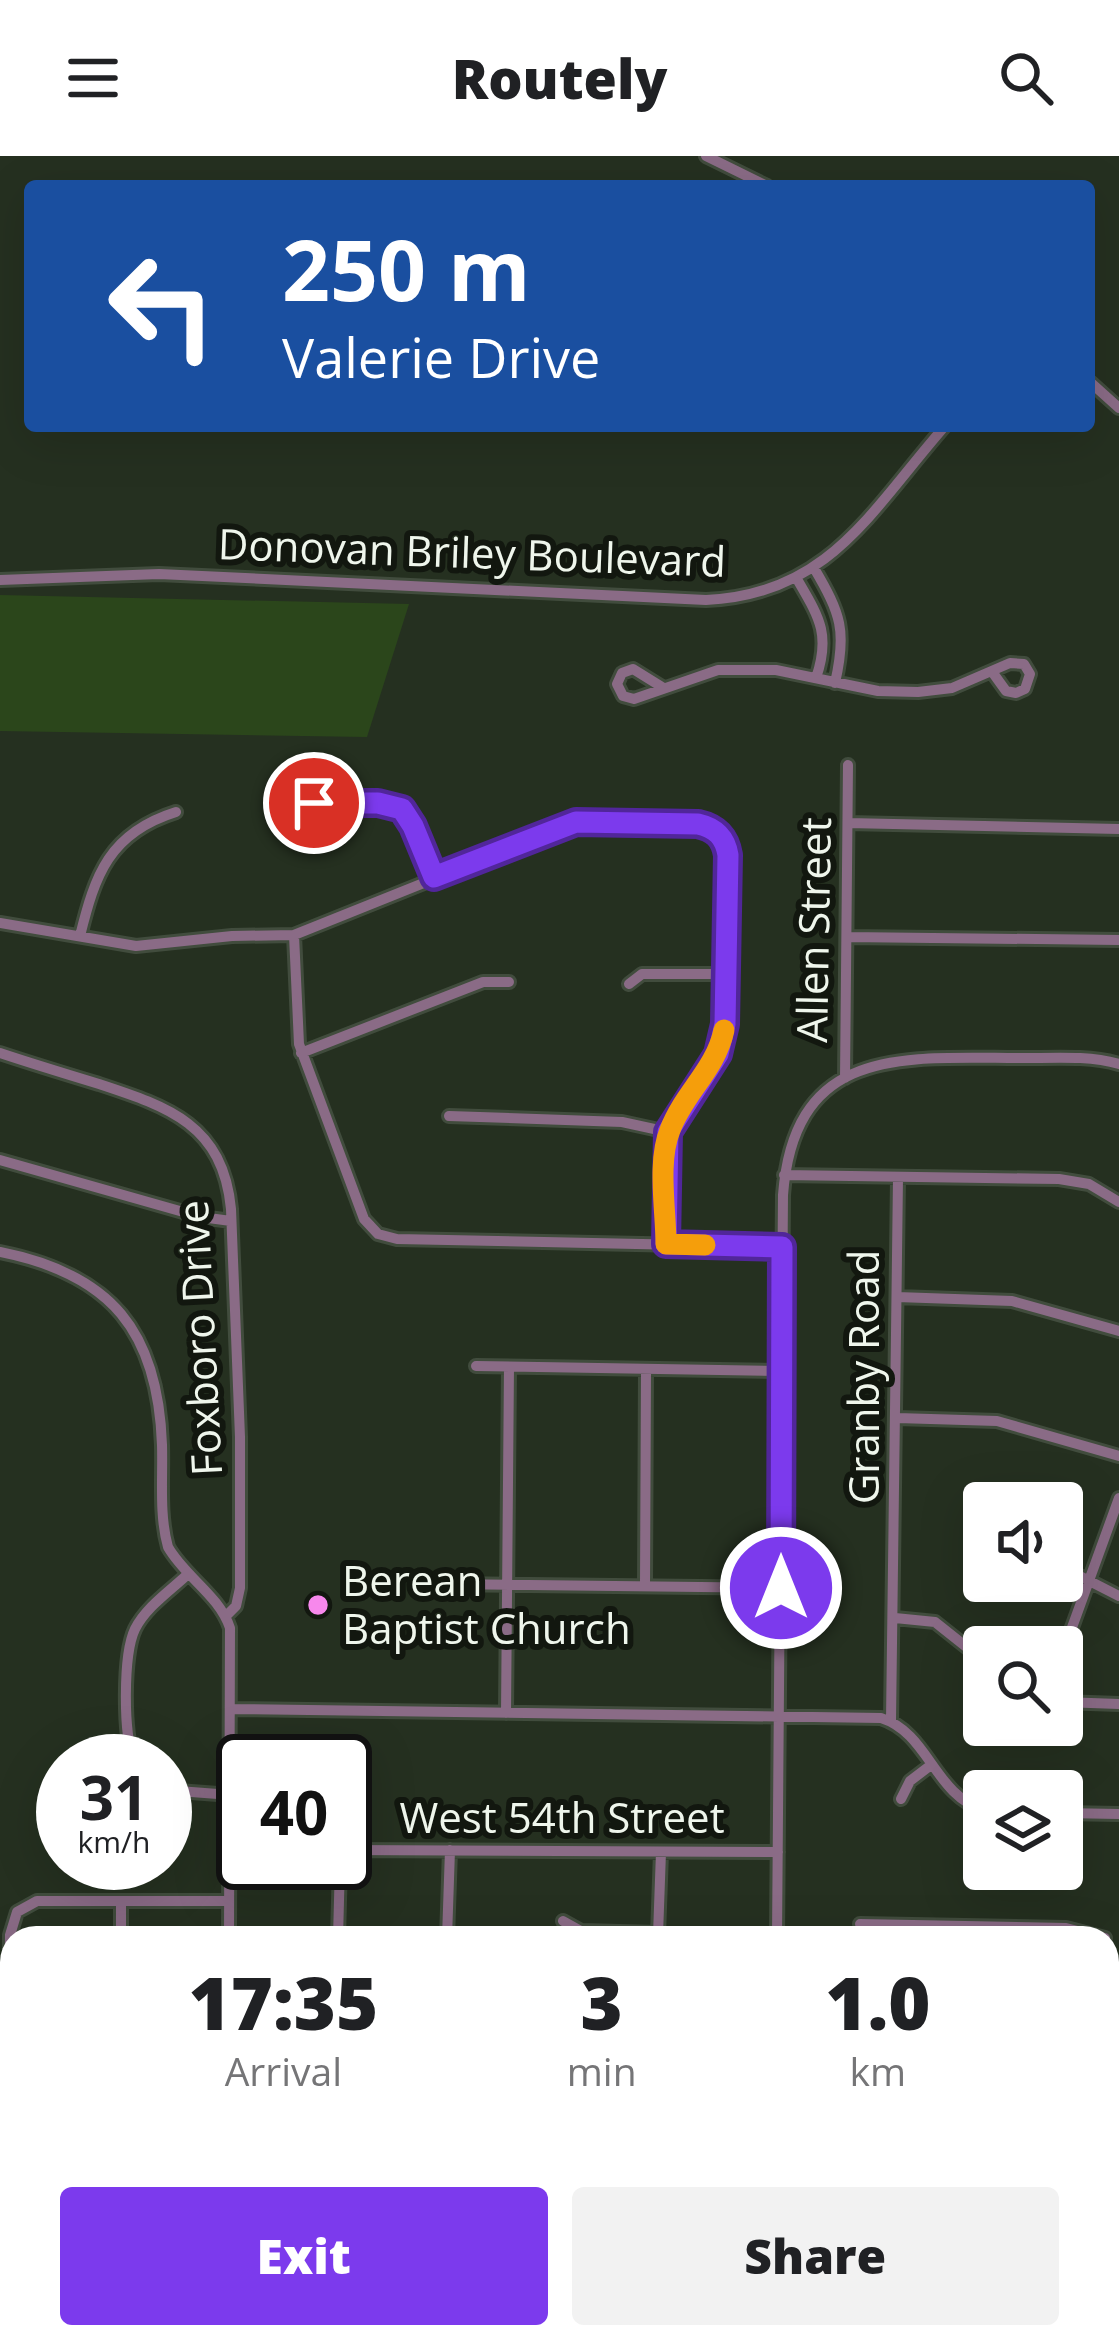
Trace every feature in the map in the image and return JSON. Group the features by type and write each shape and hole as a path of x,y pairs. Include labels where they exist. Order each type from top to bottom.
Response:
{"street":[{"path":"706,156 755,180"},
{"path":"1095,387 1119,408"},
{"name":"Donovan Briley Boulevard","path":"0,580 158,574 706,600 744,597 797,579 814,568 858,529 939,432"},
{"path":"814,568 842,625 835,683"},
{"path":"797,579 818,616 824,644 816,678"},
{"path":"818,616 836,609"},
{"path":"824,644 843,643"},
{"path":"662,687 703,672 736,668 776,670 878,692 952,688 993,673"},
{"name":"Allen Street","path":"777,1926 784,1175 800,1125 845,1078 848,765"},
{"path":"307,808 324,800 397,806 413,826 434,877"},
{"path":"80,936 95,878 105,862 141,828 176,812"},
{"path":"0,922 136,946 294,935 576,822 707,826 719,833 728,855 725,1024 718,1054 668,1132 666,1244"},
{"path":"848,824 1119,829"},
{"path":"294,935 301,1053 364,1219 380,1236 782,1247"},
{"path":"847,937 1119,940"},
{"path":"629,983 646,974 726,974"},
{"path":"301,1053 483,982 508,982"},
{"name":"Foxboro Drive","path":"0,1053 139,1097 182,1116 200,1132 217,1159 231,1221 241,1563 238,1597 226,1616"},
{"path":"845,1078 875,1064 904,1058 1082,1059 1119,1064"},
{"path":"449,1116 622,1122 668,1132"},
{"path":"0,1160 179,1211 231,1221"},
{"path":"784,1175 1076,1181 1103,1190 1119,1202"},
{"name":"Granby Road","path":"891,1721 898,1178"},
{"path":"0,1252 46,1262 84,1280 112,1305 139,1341 151,1370 160,1423 165,1535 174,1557 226,1616 233,1648 231,1734"},
{"path":"897,1297 1012,1300 1119,1331"},
{"path":"476,1366 782,1371"},
{"path":"506,1713 509,1367"},
{"path":"645,1586 646,1370"},
{"path":"897,1418 997,1421 1119,1456"},
{"path":"1072,1626 1119,1498"},
{"path":"127,1734 130,1642 150,1608 188,1574"},
{"path":"1083,1580 1119,1596"},
{"path":"441,1584 781,1588"},
{"path":"895,1618 935,1622 963,1644"},
{"path":"1083,1703 1119,1704"},
{"path":"232,1709 891,1721 912,1737 963,1800"},
{"path":"902,1799 910,1781 931,1765"},
{"path":"1083,1813 1119,1814"},
{"name":"West 54th Street","path":"372,1850 778,1852"},
{"path":"447,1926 450,1850"},
{"path":"658,1926 661,1852"},
{"path":"229,1926 231,1890"},
{"path":"338,1926 339,1890"},
{"path":"13,1926 21,1908 37,1901 230,1901"},
{"path":"121,1901 121,1926"},
{"path":"563,1921 572,1926"},
{"path":"860,1924 902,1926"}],"green space":[{"path":"0,595 409,604 367,737 0,731"}],"slow traffic":[{"path":"705,1245 666,1244 666,1150 668,1132 718,1054 724,1030"}],"place":[{"name":"Berean Baptist Church","path":"318,1605"}],"route":[{"path":"314,803 378,803 402,809 434,877 586,820 698,824 723,839 728,855 727,1010 718,1054 668,1132 666,1244 782,1247 781,1588"}]}
